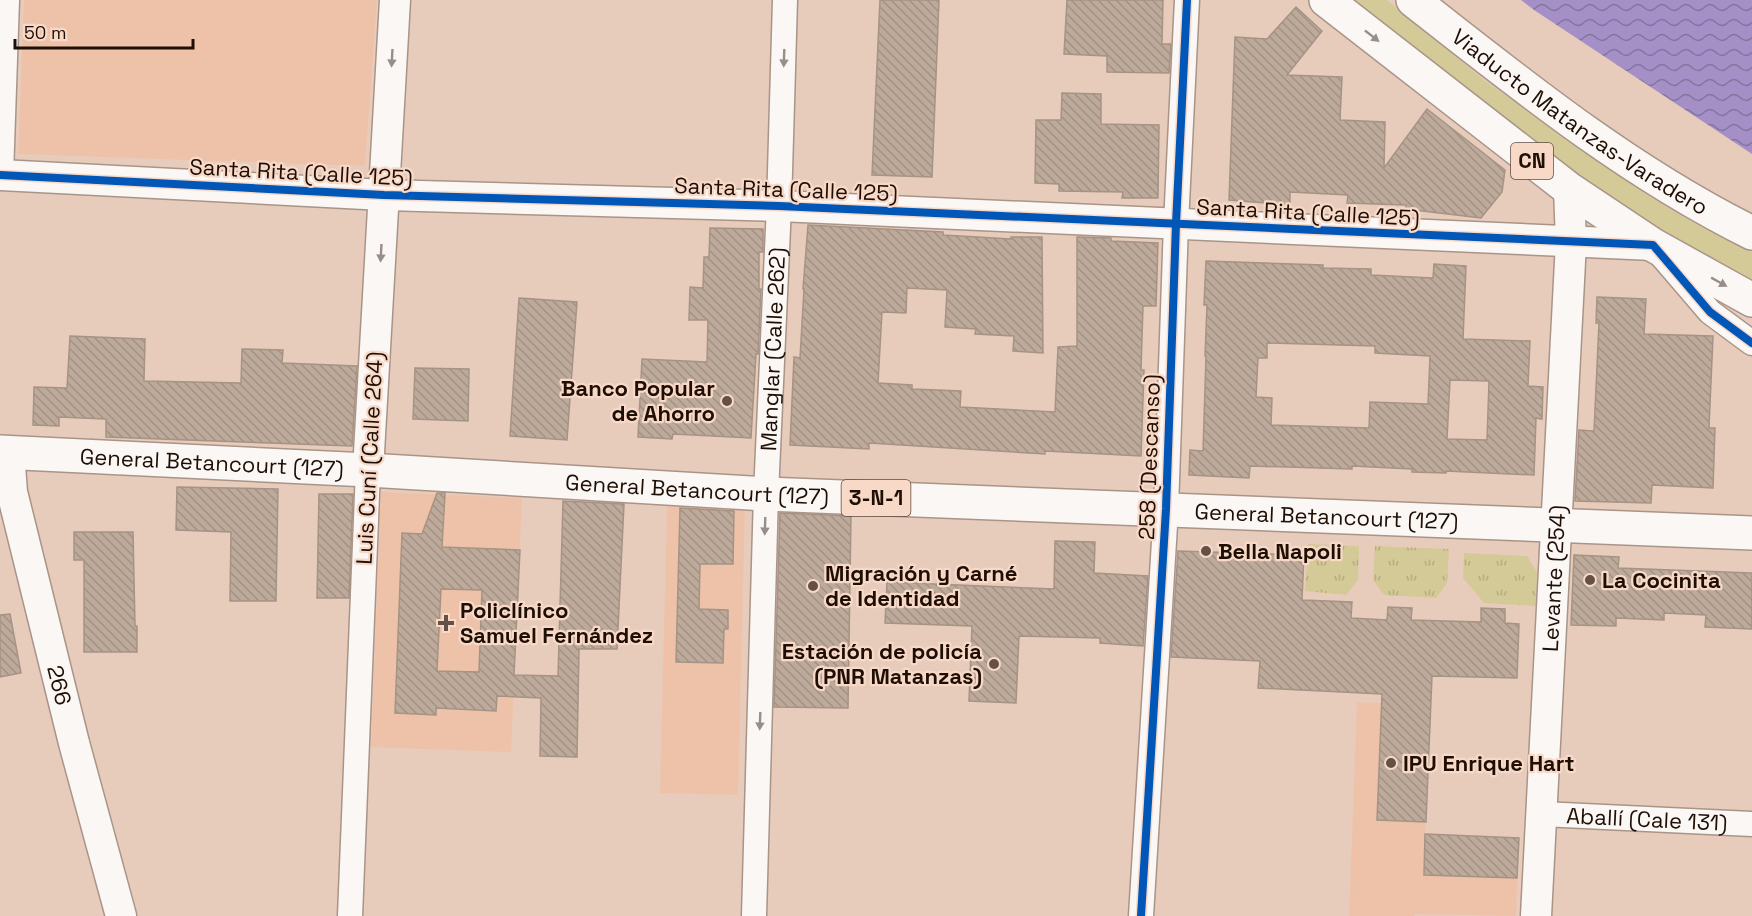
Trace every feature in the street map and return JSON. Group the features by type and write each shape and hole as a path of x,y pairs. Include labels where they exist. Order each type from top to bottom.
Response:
{"main road":[{"name":"CN","path":"1326,0 1569,189 1653,245 1752,300"},
{"name":"Viaducto Matanzas-Varadero","path":"1413,0 1528,90 1649,176 1715,215 1752,233"},
{"name":"General Betancourt (127)","path":"4,452 368,470 766,494 1752,533"}],"street":[{"path":"0,175 7,0"},
{"name":"Luis Cuní (Calle 264)","path":"350,916 368,470 395,0"},
{"name":"Manglar (Calle 262)","path":"754,916 766,494 779,206 785,0"},
{"name":"258 (Descanso)","path":"1140,916 1166,509 1186,0"},
{"name":"Santa Rita (Calle 125)","path":"0,175 384,195 779,206 1653,245"},
{"name":"Levante (254)","path":"1536,916 1571,242 1569,189"},
{"path":"1653,245 1710,312 1752,343"},
{"name":"266","path":"4,452 74,743 121,916"},
{"name":"Aballí (Cale 131)","path":"1542,814 1752,824"}],"shaded area":[{"path":"24,0 377,0 365,166 18,154"},
{"name":"Policlínico Samuel Fernández","path":"381,492 522,498 511,752 371,747"},
{"path":"667,505 745,507 738,795 660,793"},
{"name":"IPU Enrique Hart","path":"1357,702 1430,705 1425,834 1519,838 1516,916 1414,914 1414,916 1349,916"}],"green space":[{"path":"1348,0 1387,0 1485,81 1650,197 1699,226 1752,252 1752,279 1697,251 1593,187 1493,114"},
{"path":"1308,544 1359,546 1358,580 1346,595 1305,591"},
{"path":"1375,546 1449,549 1447,583 1436,598 1384,595 1373,580"},
{"path":"1464,553 1527,556 1537,572 1536,606 1484,603 1463,578"}],"water":[{"path":"1521,0 1752,0 1752,154 1534,10"}],"building":[{"path":"880,0 939,0 932,177 872,175"},
{"path":"1067,0 1163,0 1162,44 1171,44 1169,73 1107,72 1107,56 1064,54"},
{"path":"1296,7 1322,31 1287,75 1342,77 1340,120 1385,122 1384,168 1427,109 1505,170 1502,192 1481,218 1406,209 1406,205 1347,203 1348,195 1290,192 1290,205 1229,200 1235,37 1267,39"},
{"path":"1062,93 1101,94 1101,124 1159,125 1158,198 1122,198 1123,192 1059,191 1059,184 1035,183 1036,120 1061,120"},
{"path":"808,225 943,232 943,235 1011,239 1011,237 1042,237 1043,353 1013,351 1014,336 975,334 976,329 945,327 947,290 907,288 906,313 882,312 878,383 912,385 912,389 961,391 960,407 1055,412 1058,347 1077,346 1077,237 1158,243 1156,306 1143,306 1141,370 1144,370 1141,456 1045,451 1045,454 869,443 869,449 790,445 794,357 800,358"},
{"path":"710,228 763,229 763,252 759,252 759,289 761,289 751,438 673,434 672,439 638,437 642,359 707,362 708,320 689,320 690,287 703,288 704,257 709,257"},
{"path":"1206,261 1323,265 1323,268 1371,269 1371,275 1433,278 1434,264 1466,266 1463,339 1530,341 1528,386 1543,387 1542,419 1536,418 1534,475 1446,471 1446,473 1412,472 1412,469 1352,466 1352,469 1250,466 1249,478 1189,475 1190,450 1203,451 1207,305 1204,305","holes":["1267,343 1375,346 1375,353 1430,356 1428,404 1370,402 1369,428 1271,425 1272,398 1256,397 1258,358 1267,358","1450,380 1489,381 1487,440 1447,439"]},
{"path":"1597,297 1646,299 1644,334 1713,336 1709,428 1715,428 1713,488 1652,485 1651,503 1575,501 1579,430 1594,431 1599,323 1596,323"},
{"path":"519,298 577,302 567,440 510,436"},
{"path":"70,336 145,339 144,381 241,383 242,349 283,350 282,363 357,366 352,446 106,437 106,419 59,417 59,426 33,425 34,387 67,388"},
{"path":"415,368 469,369 468,421 413,419"},
{"path":"177,487 278,489 276,601 230,601 231,532 176,530"},
{"path":"437,493 445,493 442,547 520,550 514,675 558,676 563,501 624,504 617,649 579,649 577,757 540,756 541,698 497,696 496,711 436,708 436,715 395,713 402,533 422,534","holes":["441,589 482,590 479,672 437,671"]},
{"path":"319,494 353,494 349,598 317,598"},
{"path":"680,508 734,511 733,564 700,564 699,609 728,610 728,629 724,629 723,663 676,662"},
{"name":"Migración y Carné de Identidad","path":"780,513 851,516 848,708 774,707"},
{"path":"74,532 133,532 137,652 84,652 84,560 74,560"},
{"path":"1055,541 1095,542 1094,573 1148,576 1143,646 1100,643 1100,638 1019,636 1016,703 969,701 972,626 885,623 887,582 1054,589"},
{"path":"1178,551 1304,555 1302,600 1352,602 1351,618 1387,620 1388,607 1412,608 1411,620 1481,622 1481,608 1505,609 1505,623 1519,624 1517,678 1432,676 1426,822 1377,820 1382,694 1258,688 1260,661 1171,657"},
{"path":"1574,555 1619,557 1618,568 1752,573 1752,629 1705,627 1706,615 1664,613 1664,620 1616,618 1616,626 1571,625"},
{"path":"10,614 21,673 0,677 0,615"},
{"path":"1425,834 1519,838 1517,878 1424,875"}],"cycle path":[{"path":"1141,916 1166,509 1187,0"},
{"path":"0,175 384,195 779,206 1653,245 1710,312 1752,343"}],"place":[{"name":"Banco Popular de Ahorro","path":"727,401"},
{"name":"Bella Napoli","path":"1206,551"},
{"name":"La Cocinita","path":"1590,580"},
{"name":"Migración y Carné de Identidad","path":"813,586"},
{"name":"Policlínico Samuel Fernández","path":"446,623"},
{"name":"Estación de policía (PNR Matanzas)","path":"994,664"},
{"name":"IPU Enrique Hart","path":"1391,763"}]}
